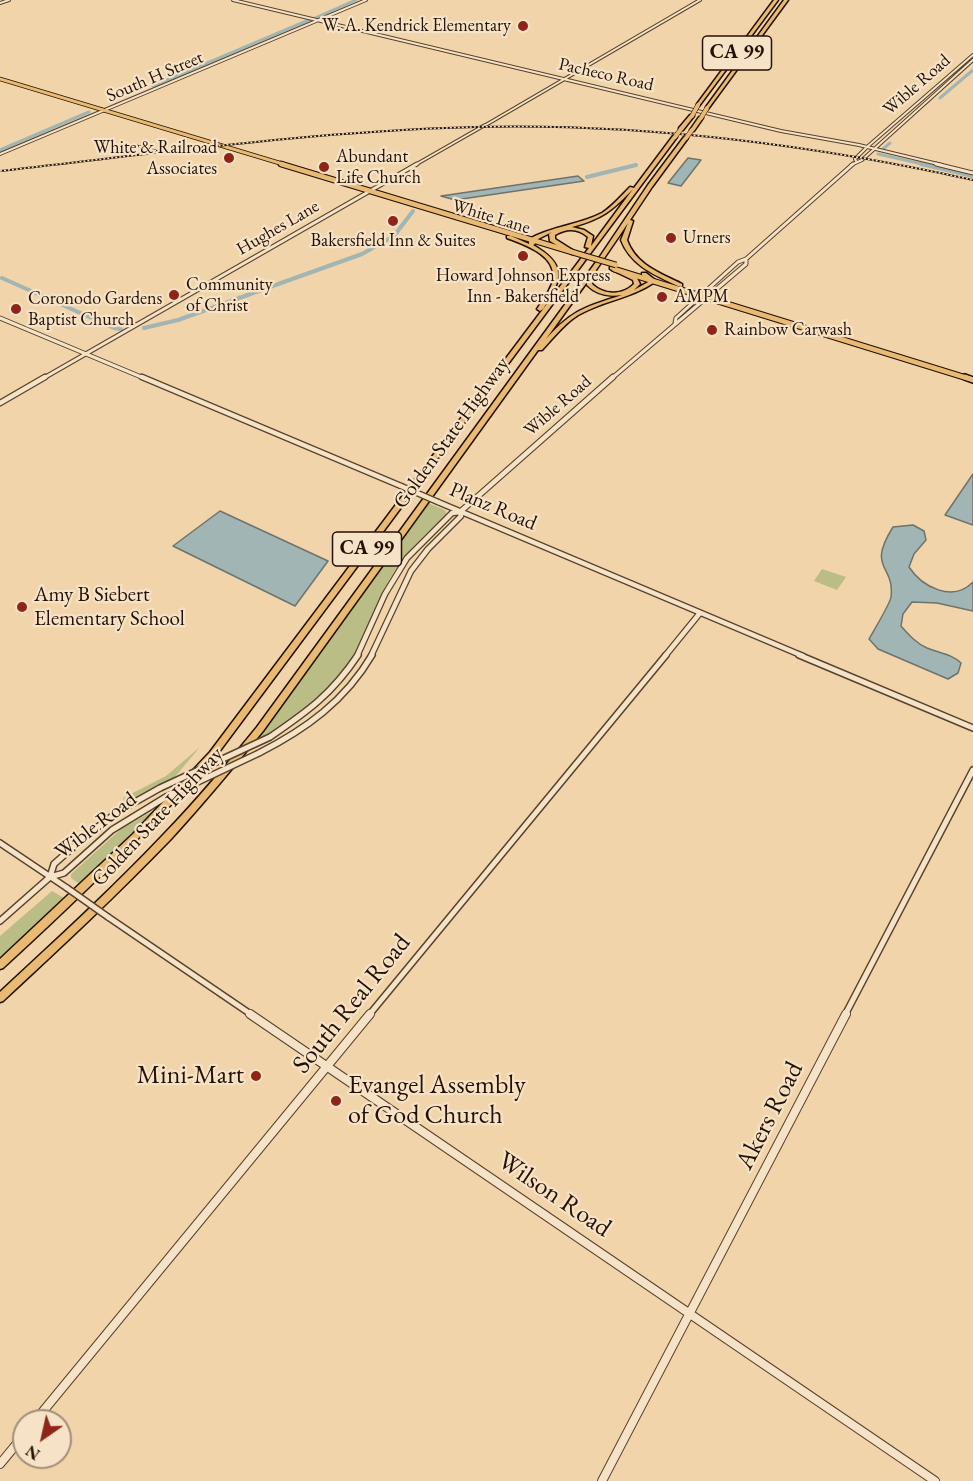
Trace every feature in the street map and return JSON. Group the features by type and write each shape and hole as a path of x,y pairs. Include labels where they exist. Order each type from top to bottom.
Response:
{"highway":[{"name":"Golden State Highway","path":"0,998 124,883 226,773 600,259 681,129 776,0"},
{"name":"Golden State Highway","path":"0,965 149,825 213,754 582,261 686,138 786,0"},
{"path":"531,242 545,231 602,215 637,183 647,183 626,232 624,244 639,263 680,285"},
{"path":"571,254 552,240 552,234 570,228 590,235 592,239 582,261"},
{"path":"508,237 543,254 553,266 557,276 521,343"},
{"path":"600,259 589,279 591,286 600,292 612,294 625,293 634,288 637,284 635,279 614,267"},
{"path":"522,366 574,315 599,304 633,294 653,281 644,274"}],"main road":[{"name":"White Lane","path":"0,80 167,133 245,153 508,237 531,242"},
{"name":"White Lane","path":"0,80 52,94 138,124 173,131 227,151 425,211 476,223 653,281 812,326 893,353"},
{"path":"30,90 52,94"},
{"path":"227,151 245,153"},
{"name":"White Lane","path":"614,267 680,285 775,319 859,345 893,353"},
{"path":"775,319 812,326"},
{"path":"893,353 973,375"},
{"path":"934,365 973,380"}],"street":[{"path":"0,3 9,0"},
{"name":"Pacheco Road","path":"233,0 781,130 867,147 973,173"},
{"name":"South H Street","path":"0,156 366,0"},
{"name":"Hughes Lane","path":"0,403 700,0"},
{"name":"South H Street","path":"0,156 319,20"},
{"path":"286,36 296,29"},
{"path":"250,51 262,44"},
{"name":"Wible Road","path":"856,161 855,159 867,147 973,55"},
{"name":"Wible Road","path":"50,877 54,864 87,835 119,812 160,788 270,737 313,708 342,679 361,650 399,568 427,536 452,513 460,512 675,323 683,320 725,273 738,262 746,259 973,60"},
{"path":"148,94 160,87"},
{"path":"904,122 902,121 908,113"},
{"path":"73,126 83,119"},
{"path":"28,146 40,137"},
{"name":"Wible Road","path":"706,295 746,264 746,259"},
{"path":"725,273 728,276 725,282"},
{"name":"Planz Road","path":"0,318 973,728"},
{"name":"Wible Road","path":"0,921 50,877 64,873 112,830 166,797 260,753 308,725 334,704 353,684 373,653 397,596 411,571 428,549 461,516 460,512"},
{"name":"South Real Road","path":"45,1409 700,613"},
{"name":"Akers Road","path":"602,1481 973,770"},
{"name":"Wilson Road","path":"0,843 935,1481"},
{"path":"0,1464 12,1450"}],"green space":[{"path":"428,503 445,510 447,515 415,545 395,571 384,589 360,646 347,668 314,704 287,723 259,738"},
{"path":"822,569 846,577 837,590 814,581"},
{"path":"200,747 174,778 125,803 123,798 166,776"},
{"path":"156,809 159,810 82,886 71,878 71,874 121,829"},
{"path":"52,891 66,899 0,957 0,936"}],"shaded area":[{"path":"688,158 701,160 681,186 668,183"},
{"path":"578,176 584,181 455,200 441,196"},
{"path":"973,474 973,525 945,515"},
{"path":"220,511 328,561 295,606 173,546"},
{"path":"913,525 924,531 926,540 914,554 909,567 922,581 947,592 965,588 973,582 973,611 937,603 912,602 903,614 901,626 910,636 927,648 961,663 958,673 948,679 878,649 869,639 891,597 891,586 882,559 885,541 893,527"}],"waterway":[{"path":"315,18 356,0"},
{"path":"153,86 309,20"},
{"path":"940,98 973,70"},
{"path":"0,150 89,112"},
{"path":"883,149 890,143"},
{"path":"878,154 927,165"},
{"path":"921,164 973,176"},
{"path":"587,177 636,165"},
{"path":"144,328 178,320 362,254 394,236 413,211"},
{"path":"2,278 114,328 121,329"}],"railway":[{"path":"0,171 356,133 475,127 538,127 726,138 850,156 973,180"},
{"path":"131,144 157,151"}],"place":[{"name":"W. A. Kendrick Elementary","path":"523,26"},
{"name":"White & Railroad Associates","path":"229,158"},
{"name":"Abundant Life Church","path":"324,167"},
{"name":"Bakersfield Inn & Suites","path":"393,221"},
{"name":"Urners","path":"671,238"},
{"name":"Howard Johnson Express Inn - Bakersfield","path":"523,256"},
{"name":"Community of Christ","path":"174,295"},
{"name":"AMPM","path":"662,297"},
{"name":"Coronodo Gardens Baptist Church","path":"16,309"},
{"name":"Rainbow Carwash","path":"712,330"},
{"name":"Amy B Siebert Elementary School","path":"22,607"},
{"name":"Mini-Mart","path":"256,1076"},
{"name":"Evangel Assembly of God Church","path":"336,1101"}]}
